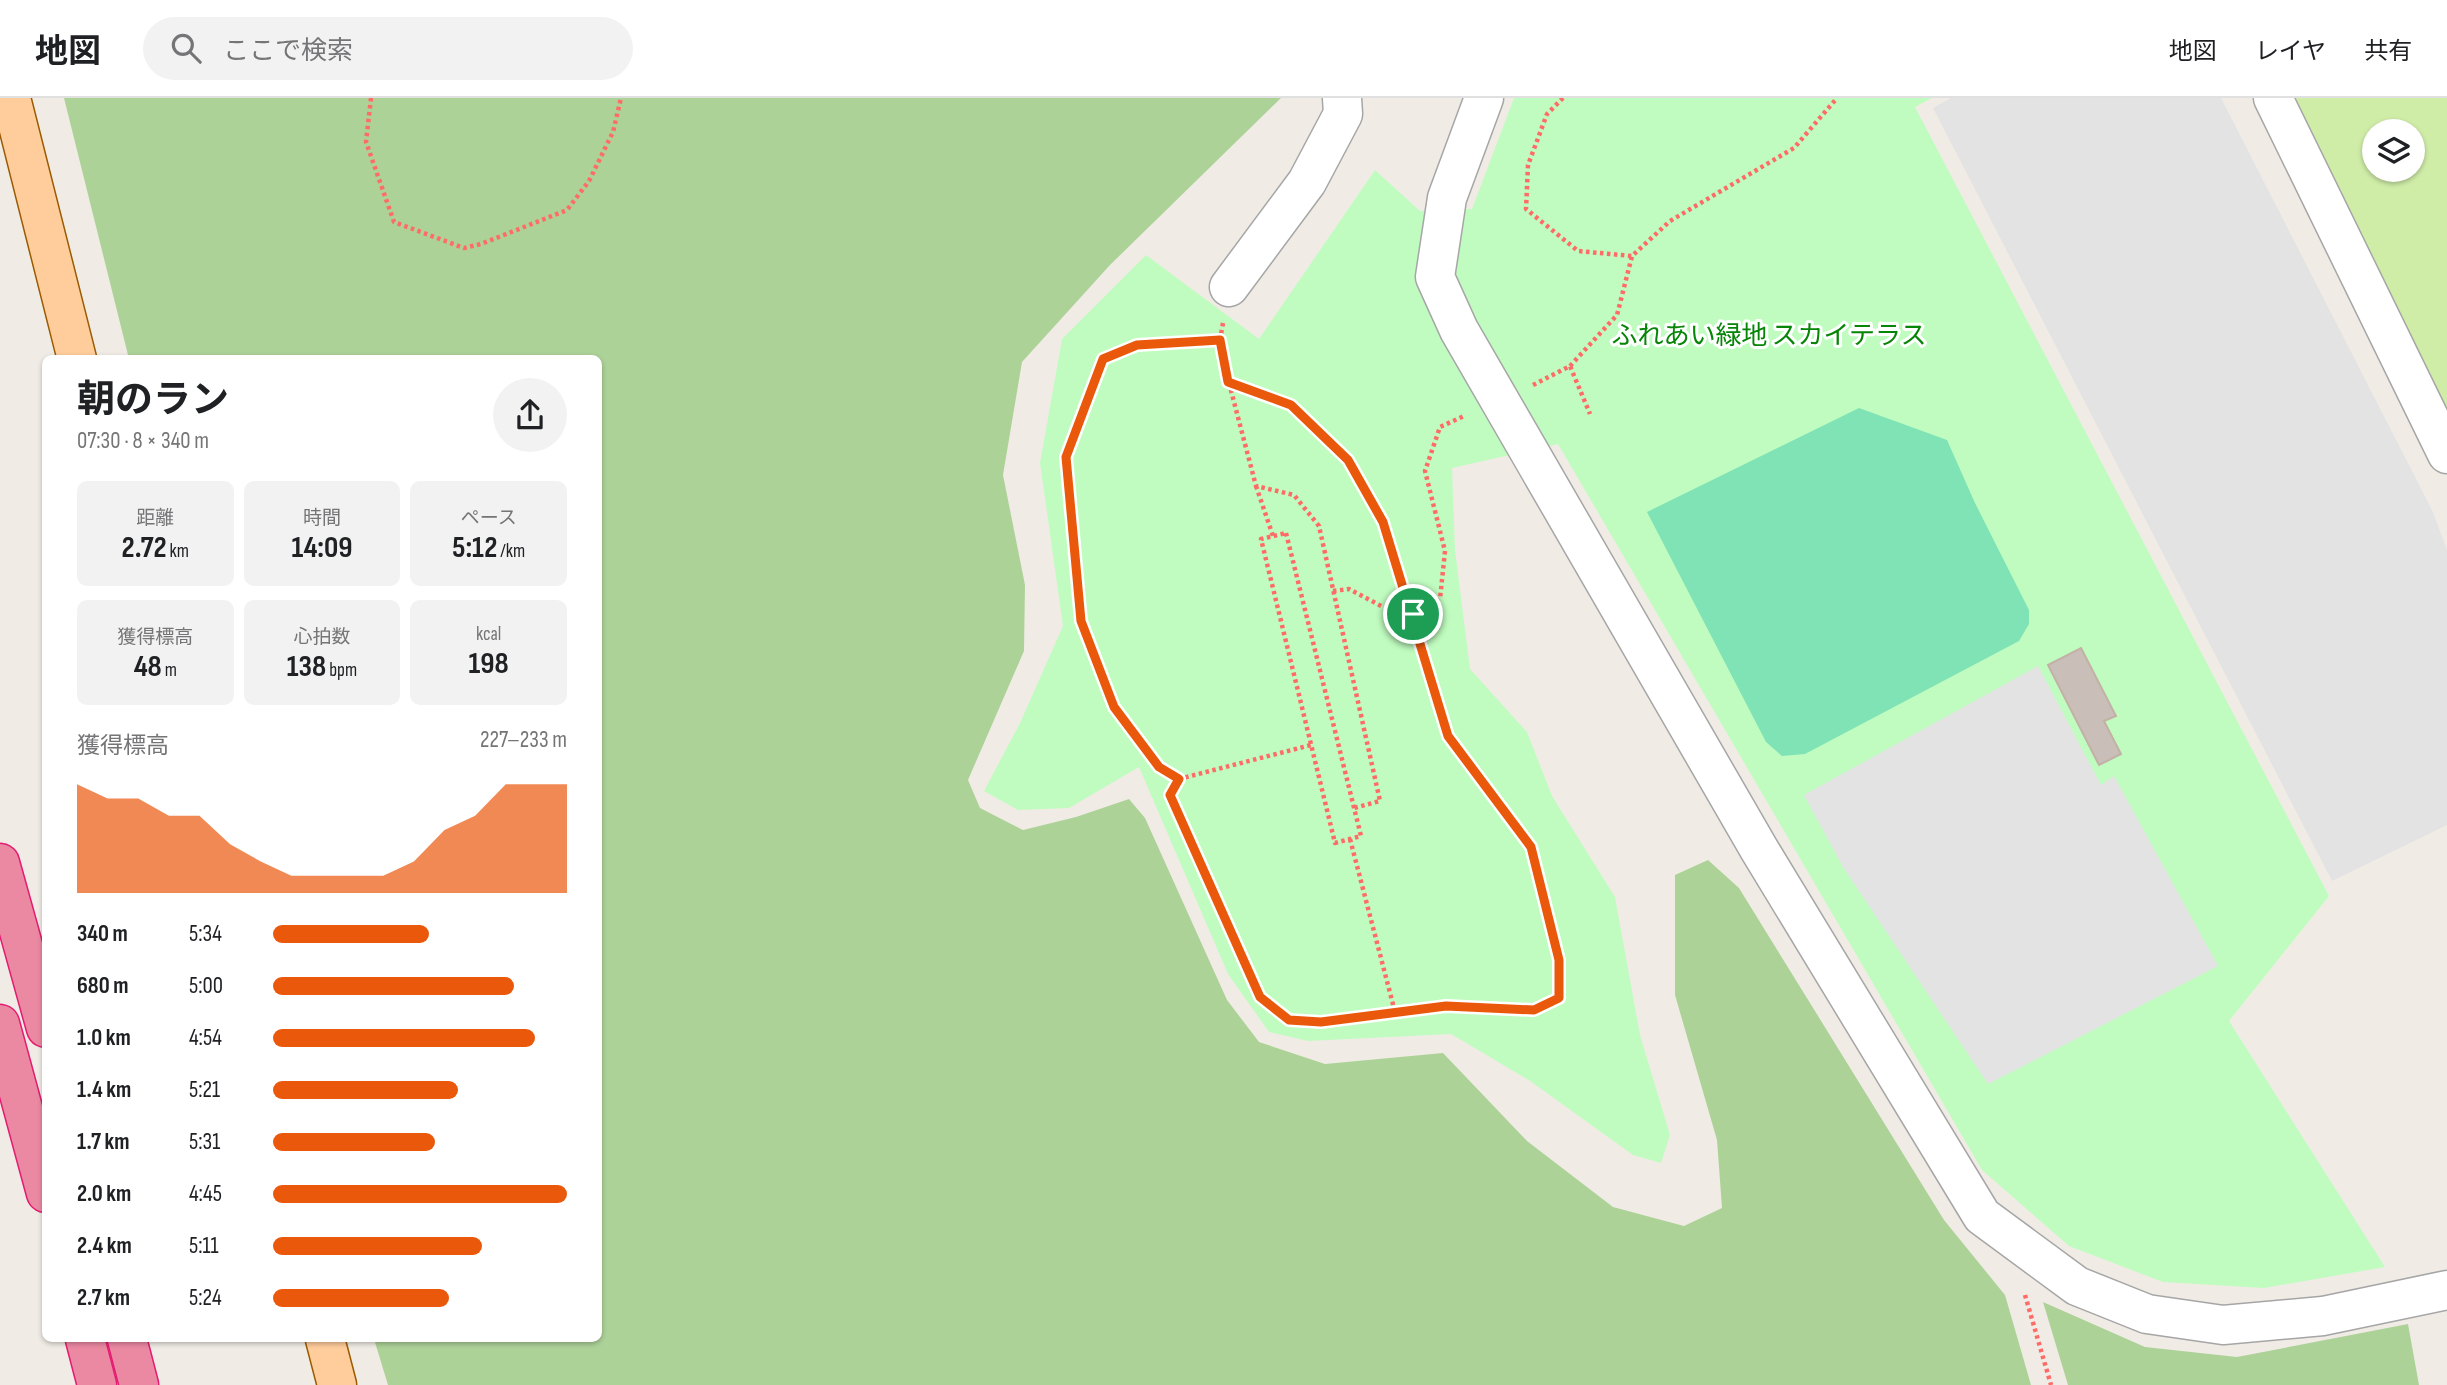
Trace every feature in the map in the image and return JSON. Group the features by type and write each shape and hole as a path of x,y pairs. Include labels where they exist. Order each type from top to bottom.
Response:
{"highway":[{"path":"0,863 42,1014"},
{"path":"0,1024 42,1178"},
{"path":"86,1342 97,1385"},
{"path":"128,1342 139,1385"}],"main road":[{"path":"11,98 76,355"},
{"path":"326,1342 337,1385"}],"street":[{"path":"1228,287 1307,182 1343,114 1342,98"},
{"path":"1485,98 1447,198 1435,277 1459,330 1759,849 1982,1216 2077,1286 2147,1314 2223,1325 2323,1316 2447,1290"},
{"path":"2273,98 2447,454"}],"path":[{"path":"371,98 366,142 394,222 464,248 481,244 567,210 589,181 613,132 621,98"},
{"path":"1563,98 1547,114 1528,165 1527,209 1578,251 1632,256"},
{"path":"1333,592 1349,589 1384,607 1413,614 1440,600 1445,551 1425,471 1440,426 1570,366 1617,315 1632,256 1670,220 1794,148 1837,98"},
{"path":"1228,287 1220,340 1228,382 1256,486 1273,536"},
{"path":"1220,340 1137,345 1103,359 1066,457 1081,621 1114,707 1159,767 1179,779 1311,745"},
{"path":"1570,366 1590,414"},
{"path":"1179,779 1170,795 1260,997 1289,1020 1321,1022 1446,1006 1534,1010 1559,998 1559,960 1531,847 1448,736 1383,522 1348,460 1291,405 1228,382"},
{"path":"1256,486 1294,495 1319,526 1380,802 1354,808"},
{"path":"1286,533 1361,836 1335,843 1261,539 1273,536 1286,533"},
{"path":"1349,839 1395,1012"},
{"path":"2007,1235 2051,1385"}],"green space":[{"path":"64,98 1281,98 1110,265 1022,362 1003,475 1025,585 1024,651 968,780 980,808 1023,830 1076,817 1129,799 1145,818 1227,1000 1259,1042 1325,1064 1443,1053 1527,1141 1613,1207 1684,1226 1722,1208 1717,1140 1675,995 1675,875 1708,860 1739,888 1944,1220 2005,1295 2031,1385 388,1385 375,1342 602,1342 602,355 128,355"},
{"name":"ふれあい緑地 スカイテラス","path":"1514,98 1932,98 1915,107 2329,896 2229,1021 2385,1267 2264,1288 2163,1282 2069,1246 1982,1170 1558,444 1452,468 1455,550 1470,669 1527,732 1552,796 1615,897 1640,1035 1670,1135 1661,1163 1633,1155 1530,1081 1451,1034 1308,1041 1269,1032 1228,974 1139,767 1069,808 1018,810 984,791 1020,723 1063,626 1040,463 1062,339 1146,255 1259,339 1375,170 1420,211 1472,209"},
{"path":"2288,98 2447,98 2447,428"},
{"path":"1859,408 1947,440 1975,503 2029,610 2029,624 2019,641 1805,754 1782,756 1766,742 1647,512"},
{"path":"2043,1302 2145,1347 2237,1357 2408,1324 2419,1385 2068,1385"}],"shaded area":[{"path":"1951,98 2221,98 2433,512 2447,550 2447,825 2332,881 1933,108"},
{"path":"2038,666 2101,785 2114,776 2218,966 1988,1084 1843,867 1804,795"}],"building":[{"path":"2081,648 2116,716 2104,721 2121,754 2099,765 2048,665"}],"route":[{"path":"1220,340 1228,382 1291,405 1348,460 1383,522 1413,614 1448,736 1531,847 1559,960 1559,998 1534,1010 1446,1006 1321,1022 1289,1020 1260,997 1170,795 1179,779 1159,767 1114,707 1081,621 1066,457 1103,359 1137,345 1220,340"}]}
